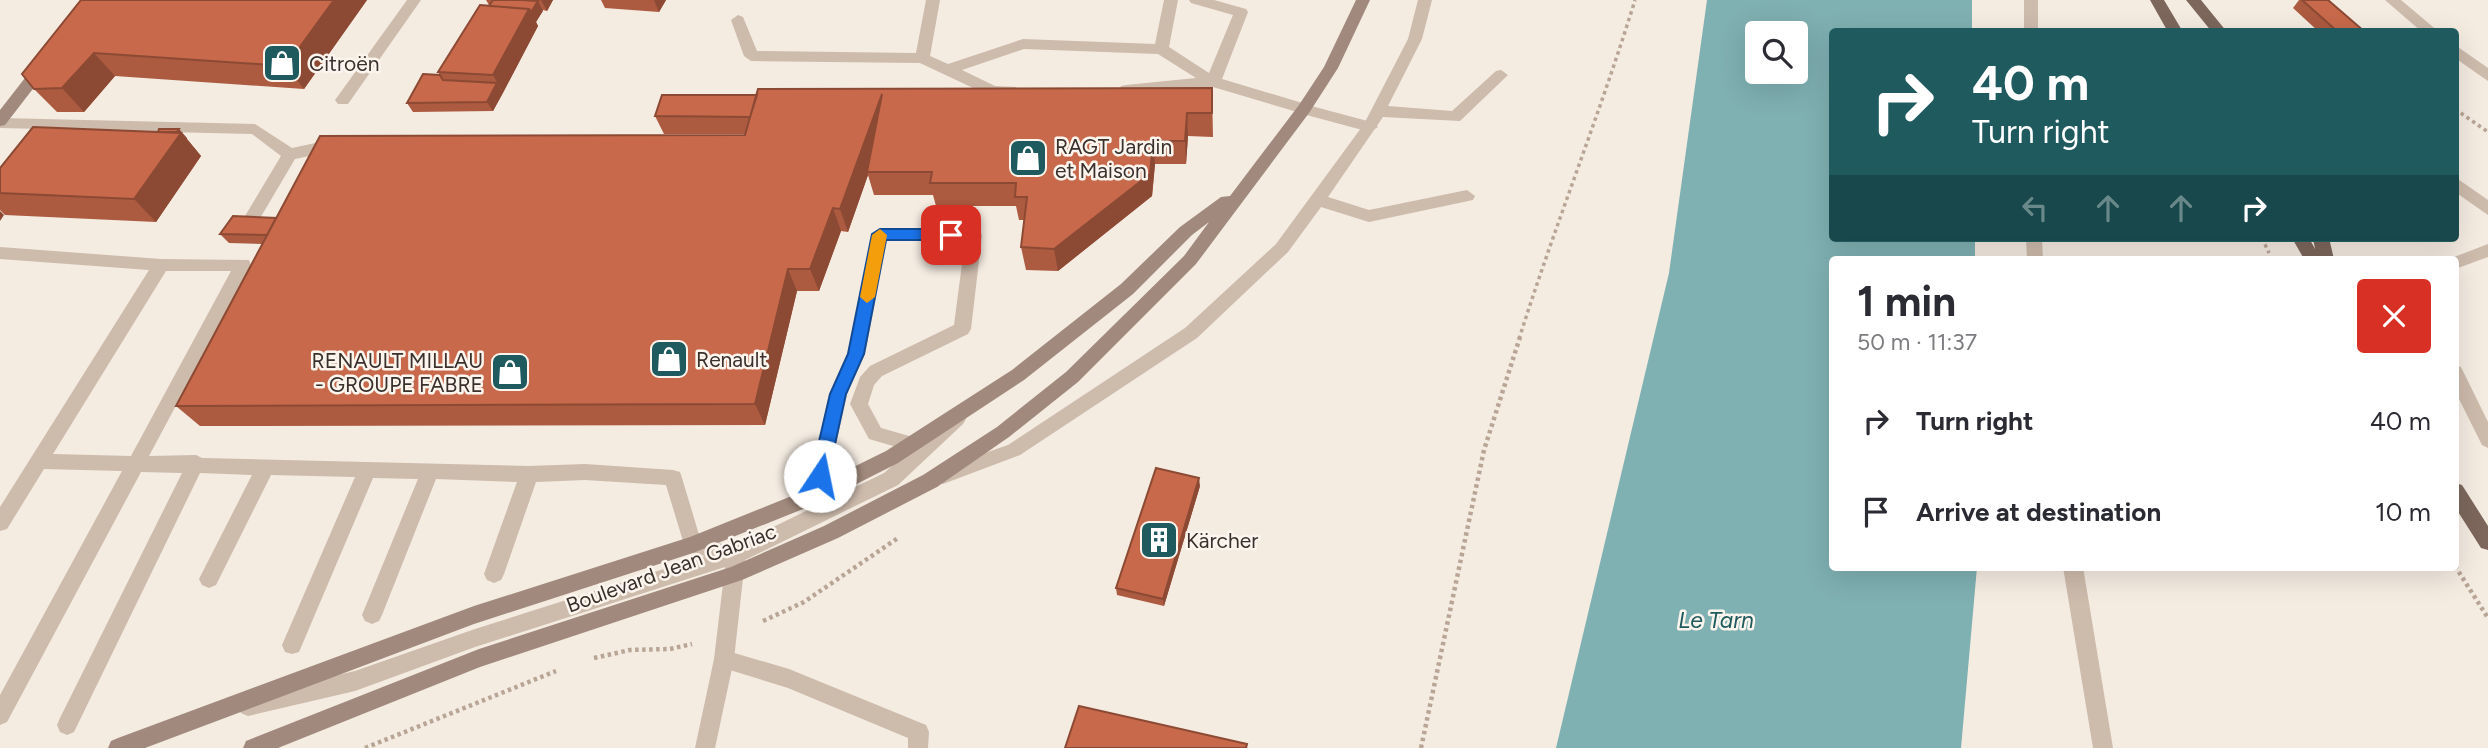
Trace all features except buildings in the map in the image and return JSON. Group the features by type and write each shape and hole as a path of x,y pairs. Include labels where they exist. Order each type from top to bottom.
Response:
{"main road":[{"name":"Boulevard Jean Gabriac","path":"253,748 479,658 831,531 930,481 1003,432 1072,377 1190,260 1304,109 1331,68 1363,0"},
{"path":"2157,0 2174,28"},
{"path":"2193,0 2217,28"},
{"path":"0,122 51,55"},
{"name":"Boulevard Jean Gabriac","path":"118,748 474,615 692,545 817,495 914,444 1017,375 1127,289 1186,231 1244,189"},
{"path":"2459,497 2488,542"}],"street":[{"path":"343,100 414,0"},
{"path":"922,58 933,0"},
{"path":"1161,49 1171,0"},
{"path":"1196,0 1241,12 1213,82"},
{"path":"930,481 1014,450 1191,333 1282,248 1370,127 1416,39 1425,0"},
{"path":"2031,0 2031,28"},
{"path":"2392,0 2410,6 2429,28"},
{"path":"738,20 751,56 922,58 993,91 1033,91"},
{"path":"947,70 1023,44 1161,49 1213,82 1370,127"},
{"path":"2459,53 2488,76"},
{"path":"1378,111 1455,117 1501,75"},
{"path":"1112,91 1213,82"},
{"path":"0,122 255,129 290,154 349,142"},
{"path":"253,216 290,154"},
{"path":"2459,186 2488,209"},
{"path":"1317,201 1369,216 1466,196"},
{"path":"817,495 838,394 856,354 880,234 974,235 961,328 876,371 866,382 859,404 875,434 914,444"},
{"path":"2459,261 2488,250"},
{"path":"0,253 161,265 243,265 0,715"},
{"path":"0,523 161,265"},
{"path":"2459,380 2488,440"},
{"name":"Boulevard Jean Gabriac","path":"198,718 355,681 475,638 735,564 891,479 968,410"},
{"path":"37,461 196,463 529,474 585,472 673,478 692,545 735,564 724,659 705,748"},
{"path":"66,725 196,463"},
{"path":"208,579 266,466"},
{"path":"292,645 368,469"},
{"path":"372,615 430,471"},
{"path":"494,573 529,474"},
{"path":"2074,571 2103,748"},
{"path":"724,659 789,679 919,732 918,748"}],"path":[{"path":"1421,748 1484,450 1551,239 1611,79 1635,0"},
{"path":"2459,112 2488,132"},
{"path":"2458,571 2488,618"}],"water":[{"name":"Le Tarn","path":"1707,0 1972,0 1972,28 1829,28 1829,242 1975,242 1975,256 1829,256 1829,571 1977,571 1961,748 1556,748 1669,273"}],"slow traffic":[{"path":"867,297 880,235"}],"place":[{"name":"Citroën","path":"282,63"},
{"name":"RAGT Jardin et Maison","path":"1028,158"},
{"name":"Renault","path":"669,359"},
{"name":"RENAULT MILLAU - GROUPE FABRE","path":"510,372"},
{"name":"Kärcher","path":"1159,540"}],"route":[{"path":"820,476 838,394 856,354 880,234 951,235"}]}
